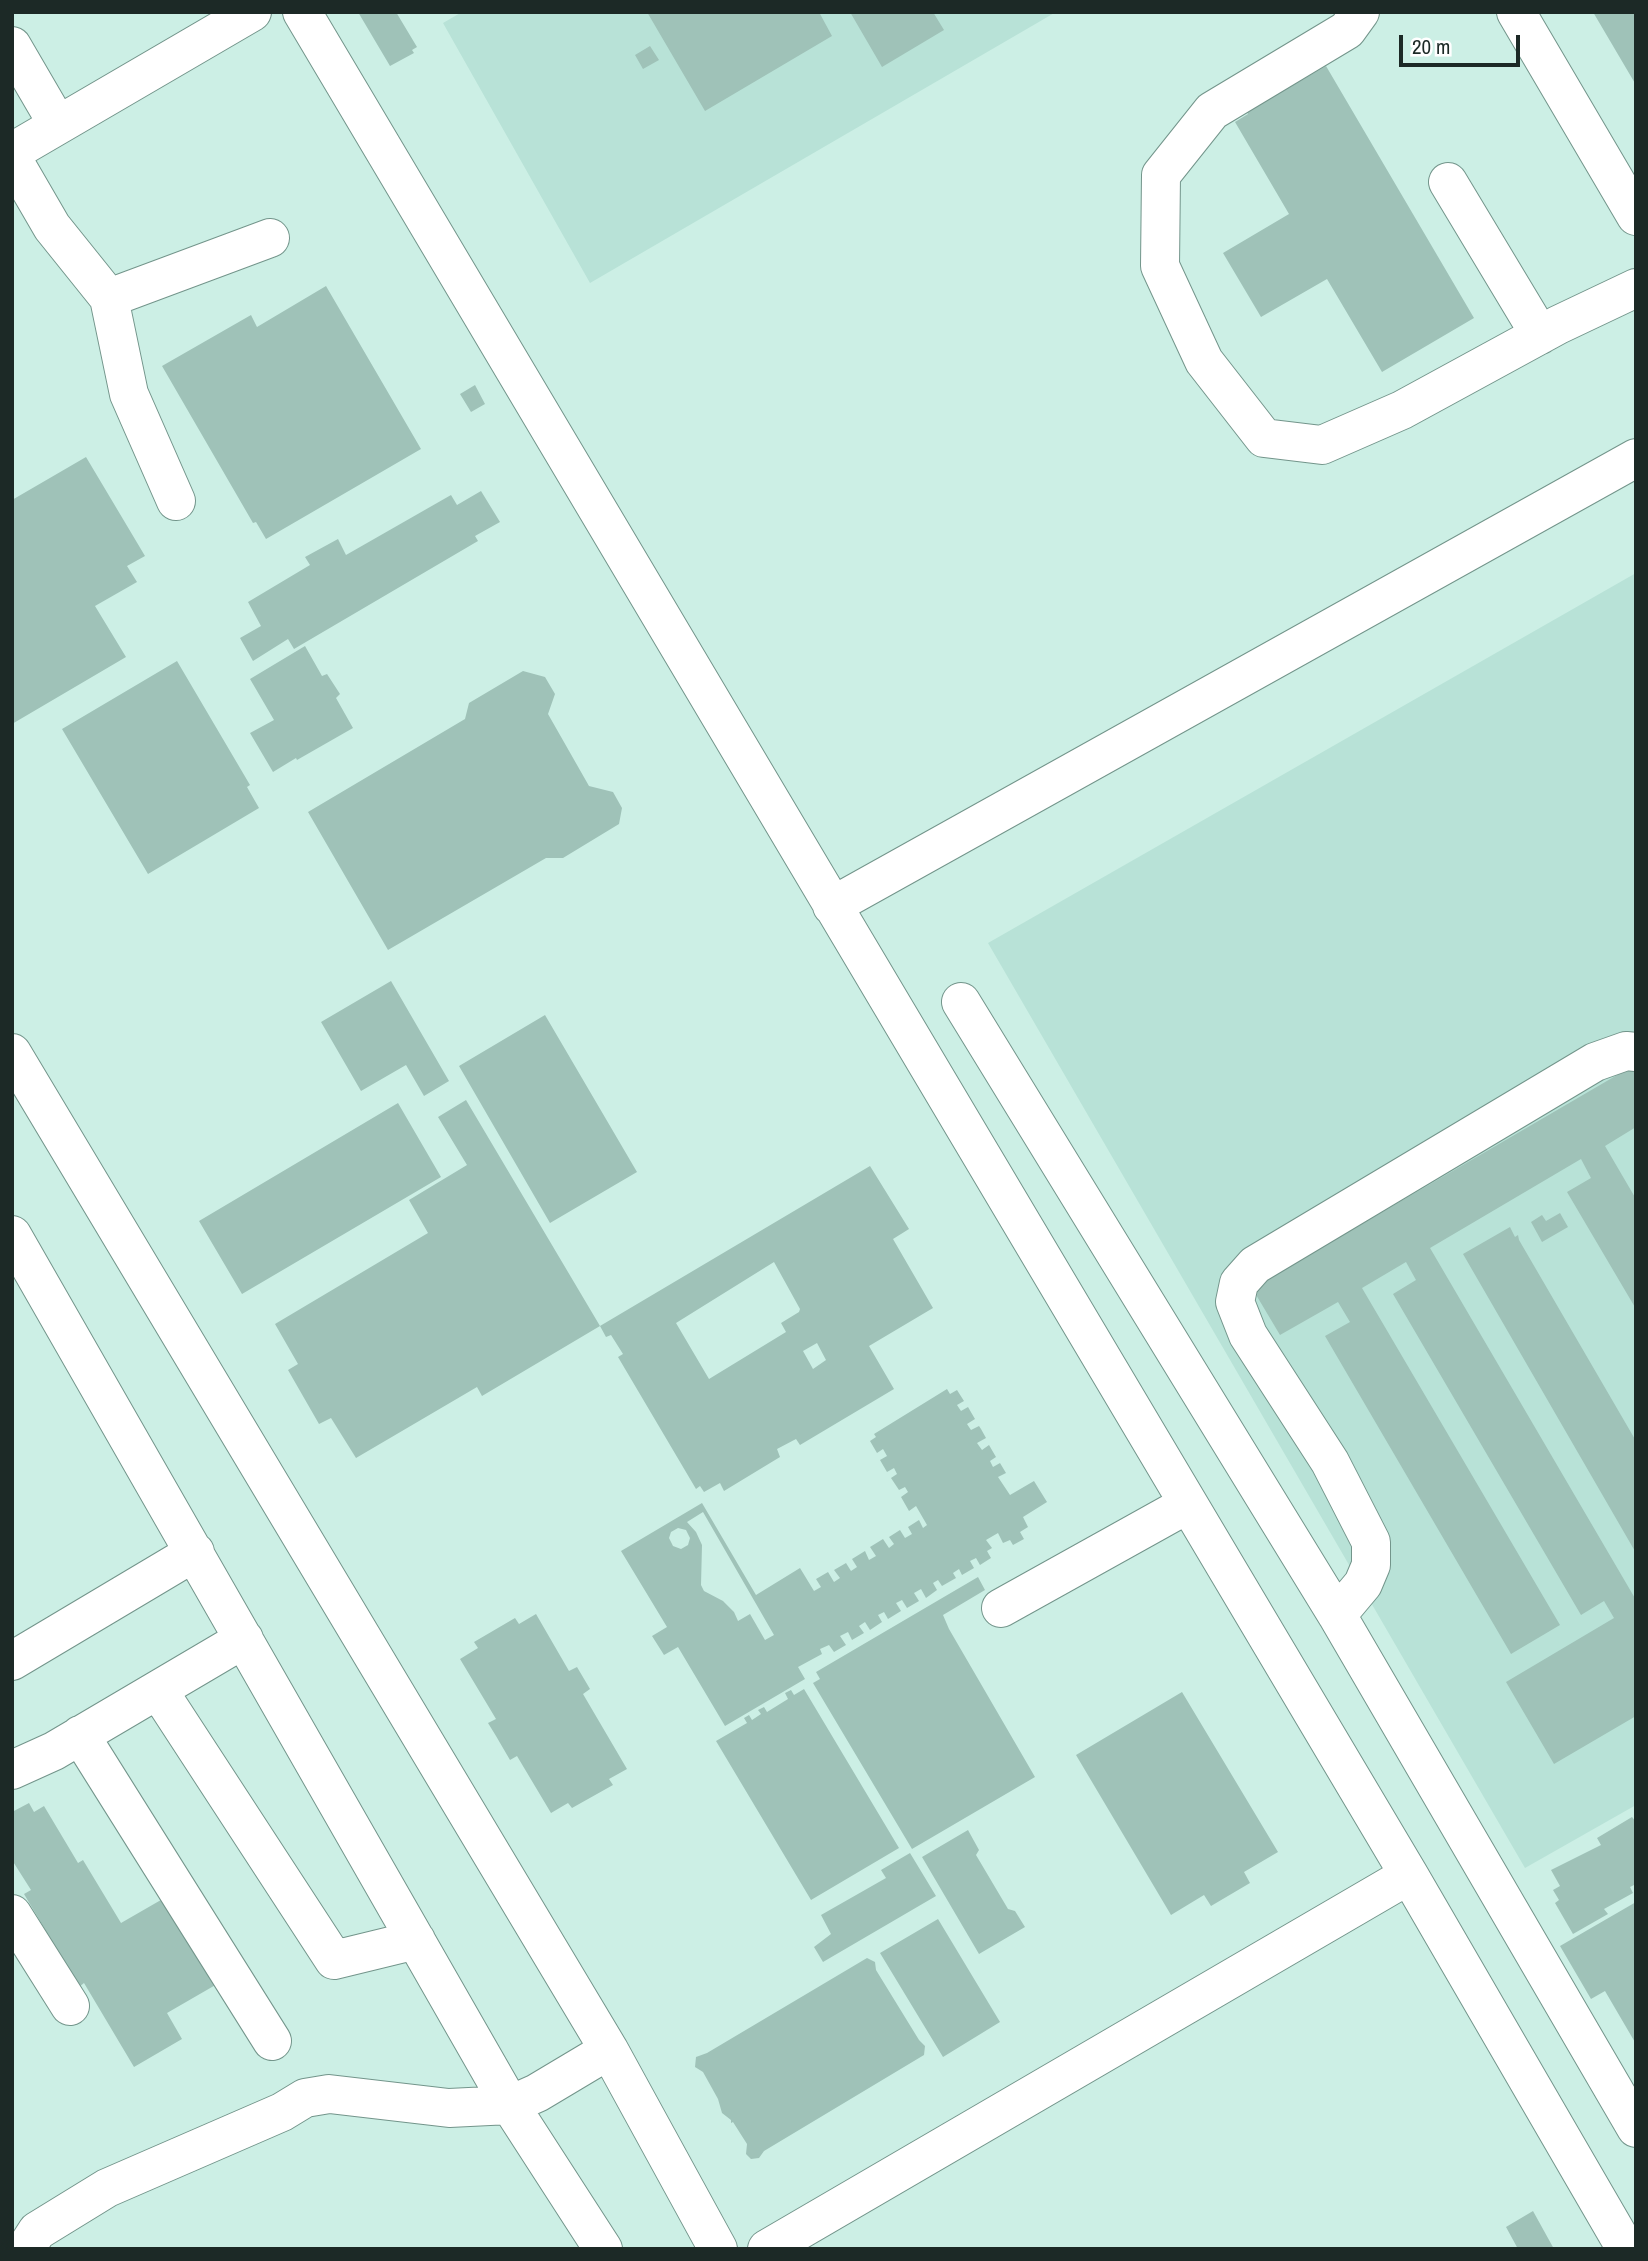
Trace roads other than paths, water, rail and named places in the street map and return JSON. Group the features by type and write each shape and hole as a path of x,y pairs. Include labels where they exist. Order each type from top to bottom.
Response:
{"street":[{"path":"12,152 252,12"},
{"path":"302,12 1409,1875 1626,2249"},
{"path":"1360,12 1347,30 1212,111 1161,175 1160,266 1204,361 1264,438 1321,445 1402,410 1540,335 1636,288"},
{"path":"1516,12 1636,216"},
{"path":"12,46 58,125"},
{"path":"12,158 52,227 109,299 129,394 176,501"},
{"path":"1448,182 1540,335"},
{"path":"109,299 270,238"},
{"path":"832,906 1636,458"},
{"path":"961,1002 1337,1615 1636,2128"},
{"path":"1337,1615 1363,1584 1371,1565 1371,1542 1330,1462 1248,1335 1235,1302 1239,1283 1255,1265 1595,1062 1626,1051 1636,1052"},
{"path":"12,1053 609,2050 718,2249"},
{"path":"12,1235 510,2105 603,2249"},
{"path":"1002,1608 1188,1504"},
{"path":"12,1661 195,1552"},
{"path":"12,1770 54,1751 244,1639"},
{"path":"158,1689 334,1960 416,1940"},
{"path":"80,1735 272,2041"},
{"path":"767,2249 1409,1875"},
{"path":"12,1914 70,2007"},
{"path":"29,2249 37,2231 107,2188 282,2112 305,2098 329,2094 449,2108 510,2105 537,2093 609,2050"}]}
